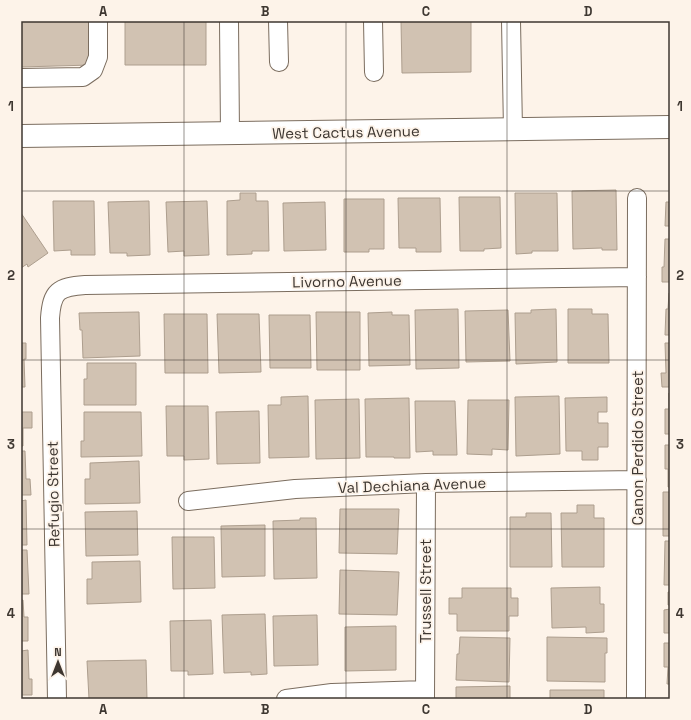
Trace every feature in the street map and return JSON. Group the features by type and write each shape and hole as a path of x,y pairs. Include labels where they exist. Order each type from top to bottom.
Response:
{"main road":[{"name":"West Cactus Avenue","path":"21,136 670,127"}],"street":[{"path":"21,78 83,77 93,70 98,57 98,21"},
{"path":"229,21 230,134"},
{"path":"278,21 279,62"},
{"path":"373,21 374,72"},
{"path":"511,21 513,130"},
{"name":"Canon Perdido Street","path":"636,699 637,198"},
{"name":"Livorno Avenue","path":"58,292 71,286 85,285 637,276"},
{"name":"Refugio Street","path":"57,699 50,318 51,304 58,292"},
{"name":"Val Dechiana Avenue","path":"188,501 295,489 426,483 637,480"},
{"name":"Trussell Street","path":"425,695 426,483"},
{"path":"286,699 332,692 425,695"}],"building":[{"path":"21,21 89,21 91,65 21,67"},
{"path":"125,21 206,21 206,65 125,65"},
{"path":"401,21 471,21 471,72 402,73"},
{"path":"616,190 617,250 602,250 602,248 573,249 572,191"},
{"path":"240,193 256,193 256,201 268,201 269,251 252,251 252,254 227,255 227,201 240,200"},
{"path":"515,193 557,193 558,251 532,251 532,253 516,254"},
{"path":"459,197 500,197 501,248 484,249 484,251 460,251"},
{"path":"398,198 440,198 441,252 416,252 416,248 399,248"},
{"path":"344,199 384,199 384,249 369,249 369,252 344,252"},
{"path":"53,201 94,201 95,255 71,255 71,250 54,251"},
{"path":"149,201 150,255 127,256 127,253 110,253 108,202"},
{"path":"207,201 209,255 184,256 184,251 168,252 166,202"},
{"path":"325,202 326,250 284,251 283,203"},
{"path":"666,202 670,202 670,226 665,226"},
{"path":"21,213 48,253 28,267 27,264 21,268"},
{"path":"665,239 670,239 670,282 662,282"},
{"path":"669,293 670,335 665,335 666,309 668,309"},
{"path":"458,309 459,368 416,369 415,310"},
{"path":"556,309 557,362 516,364 515,313 531,313 531,310"},
{"path":"568,309 592,309 592,314 608,314 609,363 568,363"},
{"path":"508,310 510,361 466,362 465,311"},
{"path":"139,312 140,356 83,358 82,330 80,330 79,313"},
{"path":"316,312 360,312 360,370 317,370"},
{"path":"392,312 392,315 409,315 410,365 369,366 368,313"},
{"path":"164,314 207,314 208,373 165,373"},
{"path":"217,314 259,314 261,372 219,373"},
{"path":"269,315 310,315 311,368 270,368"},
{"path":"21,343 26,343 26,359 24,359 25,387 21,387"},
{"path":"665,343 670,343 670,387 662,387 661,373 666,373"},
{"path":"87,363 136,363 136,405 84,405 84,379 87,379"},
{"path":"669,393 670,434 665,434 665,409 669,409"},
{"path":"308,396 309,457 269,458 268,405 281,405 281,397"},
{"path":"559,396 560,454 516,456 515,397"},
{"path":"607,397 607,412 598,412 598,423 608,423 608,447 598,447 598,460 582,460 582,451 566,451 565,398"},
{"path":"409,398 410,458 366,457 365,399"},
{"path":"359,399 360,458 316,459 315,400"},
{"path":"468,400 509,400 508,450 492,449 492,455 467,454"},
{"path":"415,401 455,401 457,455 433,455 433,451 416,452"},
{"path":"166,406 208,406 209,459 184,460 184,456 167,456"},
{"path":"259,411 260,463 217,464 216,412"},
{"path":"21,412 32,412 32,428 23,428 23,446 21,446"},
{"path":"84,412 141,412 142,456 81,457 81,441 84,441"},
{"path":"665,445 670,445 670,487 668,487 668,469 665,469"},
{"path":"21,451 25,451 26,479 30,479 31,495 21,495"},
{"path":"139,461 140,503 85,504 85,479 90,479 90,463"},
{"path":"663,492 670,492 670,536 663,536"},
{"path":"26,500 27,545 21,545 21,501"},
{"path":"577,505 594,505 594,518 604,518 604,567 562,567 561,513 577,513"},
{"path":"340,509 399,509 397,554 339,553"},
{"path":"137,511 138,555 86,556 85,512"},
{"path":"526,513 551,513 552,567 510,567 510,517 526,517"},
{"path":"300,518 316,518 317,578 274,579 273,521 300,520"},
{"path":"265,525 265,576 222,577 221,526"},
{"path":"172,537 214,537 215,588 173,589"},
{"path":"665,541 670,541 670,585 664,585"},
{"path":"21,550 27,550 29,594 21,594"},
{"path":"140,561 141,602 87,604 87,579 92,579 92,562"},
{"path":"340,570 399,572 397,615 339,614"},
{"path":"600,587 600,604 604,604 604,632 586,633 586,627 552,628 551,588"},
{"path":"462,588 511,588 511,598 518,598 518,616 509,616 509,631 457,631 457,614 449,614 449,598 462,598"},
{"path":"668,592 670,592 670,605 668,605"},
{"path":"21,600 23,600 24,617 28,617 28,641 21,641"},
{"path":"670,609 670,633 664,633 664,610"},
{"path":"265,614 267,674 251,675 251,672 224,673 222,615"},
{"path":"317,615 318,665 274,666 273,616"},
{"path":"211,620 213,674 188,675 188,671 171,671 170,621"},
{"path":"396,626 396,670 345,671 345,627"},
{"path":"460,637 510,638 509,682 456,680 457,654 459,654"},
{"path":"547,637 607,638 607,653 605,653 605,682 547,681"},
{"path":"664,643 670,643 670,684 667,684 668,667 664,667"},
{"path":"28,650 29,679 32,679 32,695 21,695 21,651"},
{"path":"146,660 147,699 89,699 87,661"},
{"path":"510,686 510,699 456,699 456,687"},
{"path":"550,690 604,690 604,699 550,699"}]}
